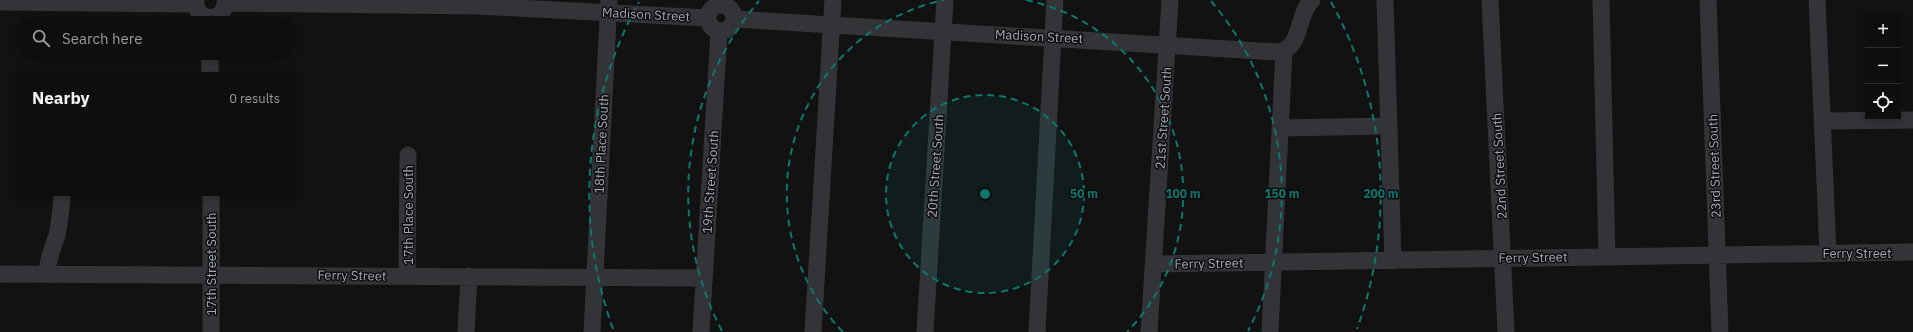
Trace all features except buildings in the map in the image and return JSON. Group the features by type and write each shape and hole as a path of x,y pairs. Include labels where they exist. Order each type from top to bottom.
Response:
{"street":[{"path":"813,332 833,0"},
{"name":"20th Street South","path":"925,332 945,0"},
{"path":"1037,332 1055,0"},
{"name":"21st Street South","path":"1149,332 1170,0"},
{"path":"1385,0 1393,261"},
{"name":"22nd Street South","path":"1490,0 1504,258 1506,332"},
{"path":"1601,0 1607,256"},
{"name":"23rd Street South","path":"1708,0 1720,332"},
{"path":"1817,0 1828,253"},
{"path":"218,16 225,7 225,1"},
{"name":"Madison Street","path":"225,1 478,6 609,6 708,18"},
{"path":"1270,332 1284,51 1293,44 1310,1"},
{"path":"0,2 196,2 198,12 203,16"},
{"path":"721,3 729,8 734,19 731,26 720,32 709,25 708,18 713,7 721,3"},
{"name":"18th Place South","path":"592,332 609,6"},
{"name":"Madison Street","path":"734,19 1284,51"},
{"name":"19th Street South","path":"701,332 703,278 720,32"},
{"path":"210,60 210,72"},
{"path":"1823,121 1913,120"},
{"path":"1280,128 1388,126"},
{"name":"17th Place South","path":"408,155 408,276"},
{"path":"47,274 47,264 58,227 62,196"},
{"name":"17th Street South","path":"211,196 211,332"},
{"name":"Ferry Street","path":"1154,264 1913,252"},
{"name":"Ferry Street","path":"0,274 594,276 703,278"},
{"path":"466,332 469,276"}]}
